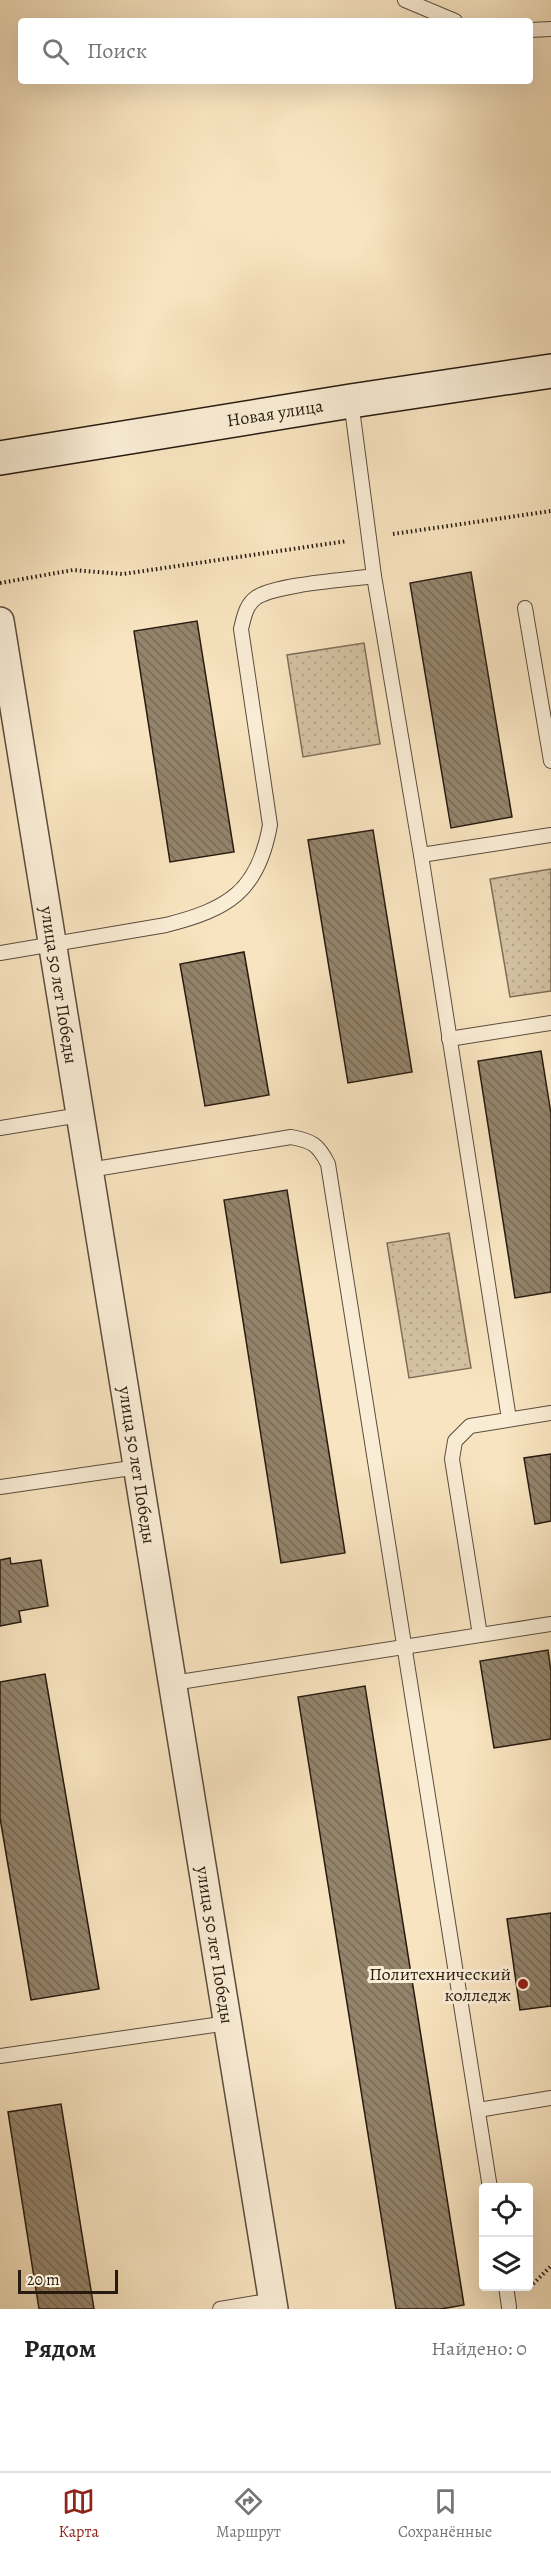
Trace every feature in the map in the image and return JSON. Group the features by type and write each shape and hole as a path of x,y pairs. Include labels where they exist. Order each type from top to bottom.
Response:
{"street":[{"name":"Новая улица","path":"0,458 351,400 551,371"},
{"name":"улица 50 лет Победы","path":"0,621 274,2305"}],"lane":[{"path":"405,0 448,18"},
{"path":"533,30 551,29"},
{"path":"351,400 374,576 421,855 509,1419"},
{"path":"0,953 193,918 238,894 255,874 265,851 270,825 241,629 245,610 256,597 274,590 374,576"},
{"path":"525,608 551,761"},
{"path":"421,855 551,835"},
{"path":"449,1039 551,1023"},
{"path":"0,1128 80,1115"},
{"path":"89,1170 291,1137 308,1141 320,1149 328,1164 489,2183"},
{"path":"480,1635 452,1459 455,1441 470,1426 551,1413"},
{"path":"0,1487 138,1467"},
{"path":"173,1683 551,1624"},
{"path":"0,2056 228,2023"},
{"path":"478,2110 551,2098"},
{"path":"507,2291 509,2307"},
{"path":"220,2309 274,2305"}],"path":[{"path":"0,583 73,570 123,574 551,511"}],"shaded area":[{"path":"364,643 380,744 303,757 287,655"},
{"path":"551,869 551,991 510,997 490,879"},
{"path":"449,1233 471,1368 409,1378 387,1243"}],"building":[{"path":"471,572 512,817 451,828 410,583"},
{"path":"197,621 234,852 170,862 134,631"},
{"path":"373,830 412,1072 348,1083 308,840"},
{"path":"244,952 269,1095 205,1106 180,964"},
{"path":"541,1051 551,1114 551,1292 515,1298 478,1061"},
{"path":"287,1190 345,1553 281,1563 224,1200"},
{"path":"551,1454 551,1521 535,1524 524,1458"},
{"path":"10,1558 11,1564 41,1560 48,1606 19,1611 21,1622 0,1626 0,1560"},
{"path":"548,1650 551,1672 551,1739 494,1748 480,1661"},
{"path":"45,1674 99,1989 31,2000 0,1818 0,1682"},
{"path":"365,1686 464,2305 441,2309 396,2309 298,1697"},
{"path":"551,1913 551,2006 520,2010 507,1919"},
{"path":"61,2104 94,2309 39,2309 8,2112"}],"place":[{"name":"Политехнический колледж","path":"523,1984"}]}
